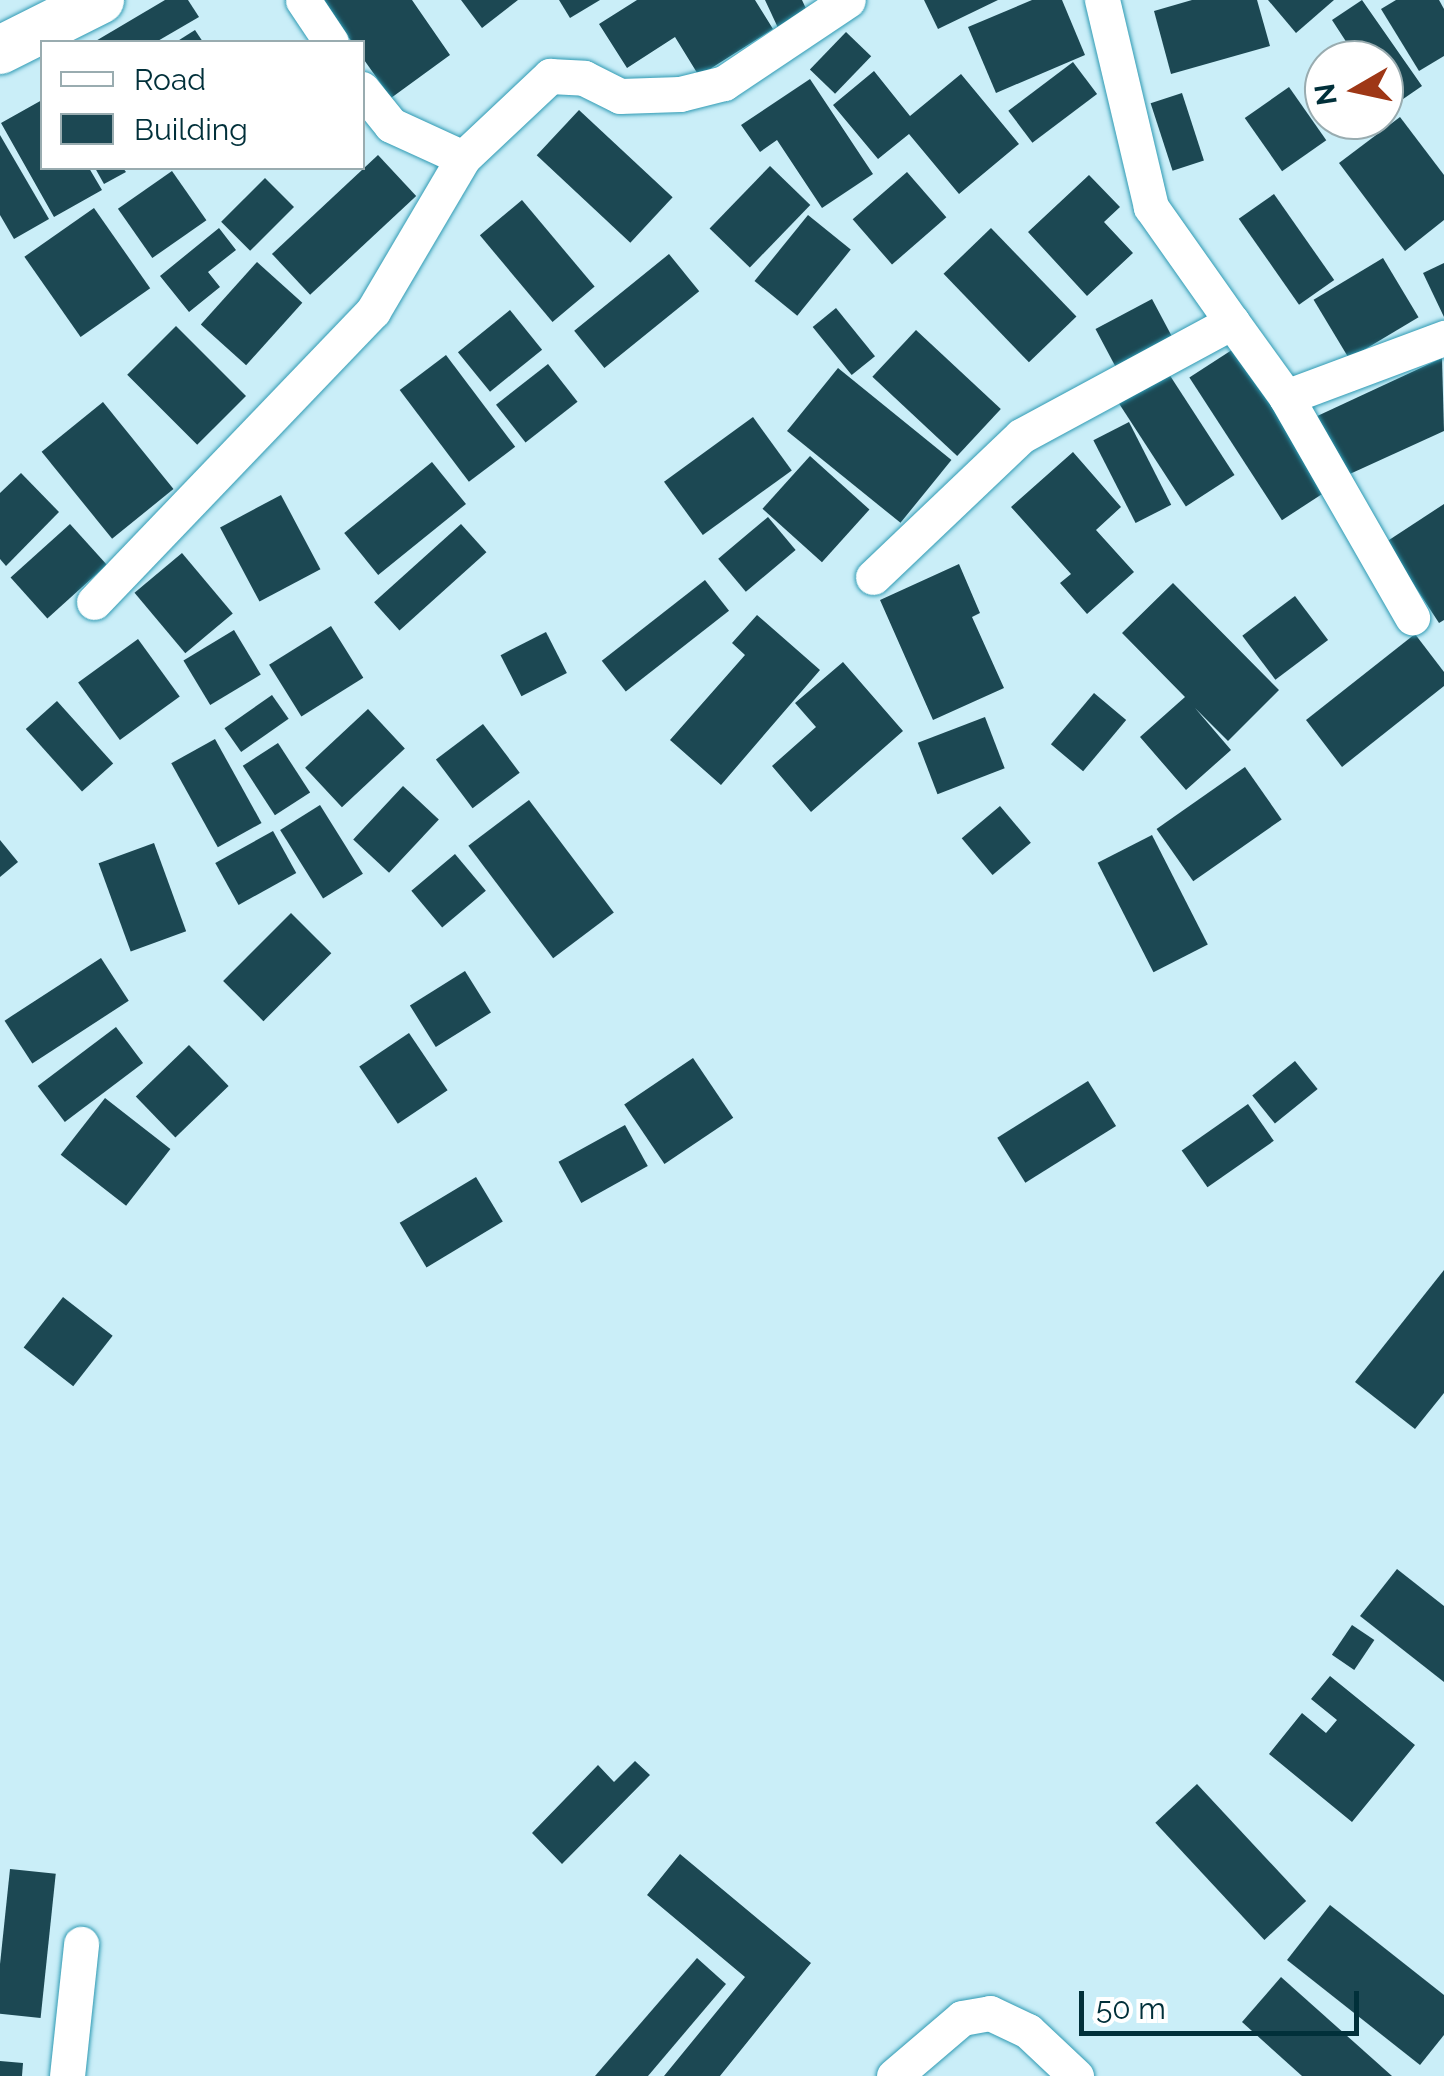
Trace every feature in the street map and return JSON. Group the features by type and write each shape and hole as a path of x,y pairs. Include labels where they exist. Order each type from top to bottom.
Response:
{"main road":[{"path":"0,50 100,0"}],"street":[{"path":"303,0 329,40"},
{"path":"94,602 373,311 463,158 550,76 584,78 620,96 680,94 724,83 848,0"},
{"path":"1102,0 1151,208 1286,397 1412,616"},
{"path":"365,93 391,124 463,158"},
{"path":"873,577 1021,436 1232,322"},
{"path":"1286,397 1444,338"},
{"path":"67,2076 80,1944"},
{"path":"894,2076 962,2018 990,2014 1028,2031 1076,2076"}],"building":[{"path":"165,0 188,0 199,17 159,40 97,40"},
{"path":"322,0 412,0 450,55 391,98 365,61 365,40 351,40"},
{"path":"461,0 518,0 482,28"},
{"path":"559,0 600,0 570,18"},
{"path":"637,0 755,0 773,29 699,76 675,37 627,68 599,24"},
{"path":"765,0 802,0 809,15 779,30"},
{"path":"924,0 998,0 938,29"},
{"path":"1032,0 1062,0 1085,55 996,93 968,27"},
{"path":"1192,0 1257,0 1270,46 1171,74 1154,11"},
{"path":"1268,0 1334,0 1296,33"},
{"path":"1362,0 1390,40 1345,40 1332,20"},
{"path":"1396,0 1439,0 1444,9 1444,56 1419,71 1404,40 1400,40 1381,9"},
{"path":"195,30 202,40 179,40"},
{"path":"846,32 871,56 835,94 810,69"},
{"path":"1404,60 1422,86 1404,98"},
{"path":"1073,62 1097,94 1032,143 1008,111"},
{"path":"874,71 910,116 961,74 1019,144 959,194 909,134 878,159 833,105"},
{"path":"810,79 873,174 822,208 777,140 760,152 741,125"},
{"path":"1289,87 1304,108 1304,140 1326,140 1282,171 1245,118"},
{"path":"1182,93 1204,161 1173,171 1151,103"},
{"path":"40,101 40,170 90,170 102,190 54,217 1,123"},
{"path":"579,110 673,197 630,243 537,155"},
{"path":"1404,122 1444,175 1444,220 1405,251 1339,163 1370,140 1404,140"},
{"path":"0,135 49,219 14,239 0,215"},
{"path":"378,155 416,196 310,295 272,254"},
{"path":"770,166 810,205 750,267 710,229"},
{"path":"96,170 126,172 104,184"},
{"path":"172,171 206,220 152,258 118,209"},
{"path":"907,172 946,217 892,265 853,219"},
{"path":"1089,175 1120,207 1104,222 1133,253 1087,296 1028,232"},
{"path":"265,178 294,207 250,251 221,222"},
{"path":"1274,194 1334,280 1299,305 1239,219"},
{"path":"522,200 595,287 553,322 480,235"},
{"path":"94,208 150,288 81,337 24,257"},
{"path":"808,215 851,250 797,316 755,281"},
{"path":"219,228 236,250 208,272 220,287 189,312 160,276"},
{"path":"991,228 1076,316 1029,362 944,274"},
{"path":"669,254 699,291 604,368 574,331"},
{"path":"1383,258 1419,317 1349,359 1314,300"},
{"path":"257,262 302,303 246,365 201,324"},
{"path":"1444,263 1444,317 1423,273"},
{"path":"1152,299 1174,340 1118,371 1095,329"},
{"path":"836,308 875,356 852,375 813,327"},
{"path":"510,310 542,350 490,392 458,352"},
{"path":"176,326 246,396 197,445 127,375"},
{"path":"916,330 1001,409 957,456 872,377"},
{"path":"1238,346 1331,489 1282,520 1189,378"},
{"path":"446,355 515,447 469,482 400,390"},
{"path":"1442,358 1444,431 1341,478 1313,418"},
{"path":"548,364 578,402 526,442 496,405"},
{"path":"838,368 951,460 900,523 787,431"},
{"path":"1167,371 1235,475 1186,507 1118,403"},
{"path":"103,402 173,489 112,539 42,452"},
{"path":"753,417 792,470 703,535 664,482"},
{"path":"1129,422 1171,505 1136,523 1093,440"},
{"path":"1073,452 1121,507 1096,530 1134,572 1087,614 1060,583 1071,574 1011,507"},
{"path":"810,456 869,510 822,562 762,509"},
{"path":"432,462 466,504 378,575 344,533"},
{"path":"21,473 59,512 6,566 0,559 0,493"},
{"path":"281,495 320,569 260,602 220,527"},
{"path":"1444,504 1444,620 1439,623 1386,542"},
{"path":"768,517 796,550 746,592 718,559"},
{"path":"70,524 107,565 47,618 11,578"},
{"path":"461,524 486,552 399,631 374,602"},
{"path":"182,553 233,614 185,653 135,593"},
{"path":"959,564 980,613 972,617 1004,688 933,720 880,600"},
{"path":"705,580 729,611 626,691 602,661"},
{"path":"1173,583 1279,690 1228,741 1195,708 1231,750 1186,790 1140,737 1185,697 1122,633"},
{"path":"1295,596 1328,640 1275,680 1242,636"},
{"path":"757,615 820,670 721,785 670,740 745,655 732,643"},
{"path":"331,626 363,678 301,716 269,665"},
{"path":"234,630 261,675 210,705 183,660"},
{"path":"546,632 567,673 521,696 501,655"},
{"path":"1415,634 1444,672 1444,686 1342,767 1306,720"},
{"path":"138,639 180,696 120,740 78,682"},
{"path":"843,662 903,731 811,812 772,766 816,727 795,703"},
{"path":"1094,693 1126,720 1083,771 1051,744"},
{"path":"272,695 289,719 241,752 224,728"},
{"path":"57,701 113,763 82,792 26,729"},
{"path":"368,709 405,748 342,807 305,768"},
{"path":"985,717 1005,768 937,794 918,743"},
{"path":"483,724 520,773 473,808 436,760"},
{"path":"215,739 262,823 218,847 171,763"},
{"path":"278,743 310,792 275,815 243,766"},
{"path":"1245,767 1282,819 1193,881 1157,829"},
{"path":"403,786 439,819 389,873 353,839"},
{"path":"529,800 614,913 553,958 468,846"},
{"path":"320,805 363,874 323,899 280,830"},
{"path":"1000,806 1031,843 993,875 962,838"},
{"path":"273,831 296,873 239,905 215,863"},
{"path":"1152,835 1208,945 1153,972 1098,863"},
{"path":"0,840 18,862 0,877"},
{"path":"154,843 186,931 131,952 99,863"},
{"path":"455,854 486,891 442,927 411,891"},
{"path":"291,913 331,953 263,1021 223,981"},
{"path":"101,958 129,1001 32,1063 5,1021"},
{"path":"465,971 491,1013 436,1047 410,1005"},
{"path":"116,1027 143,1063 65,1122 38,1086"},
{"path":"409,1033 448,1090 398,1124 359,1067"},
{"path":"189,1045 229,1086 175,1137 136,1096"},
{"path":"693,1058 733,1118 664,1164 624,1104"},
{"path":"1295,1061 1318,1089 1275,1124 1252,1096"},
{"path":"1088,1081 1116,1126 1025,1183 997,1138"},
{"path":"105,1098 170,1149 126,1206 61,1155"},
{"path":"1248,1104 1274,1141 1207,1187 1182,1150"},
{"path":"625,1125 648,1166 581,1203 559,1162"},
{"path":"476,1177 503,1222 426,1267 400,1223"},
{"path":"1444,1270 1444,1393 1415,1429 1355,1382"},
{"path":"63,1297 113,1336 73,1386 24,1347"},
{"path":"1397,1569 1444,1606 1444,1682 1360,1616"},
{"path":"1352,1625 1374,1640 1354,1670 1332,1655"},
{"path":"1330,1676 1415,1745 1352,1822 1269,1754 1302,1713 1326,1733 1337,1720 1311,1699"},
{"path":"635,1761 650,1775 562,1864 532,1833 598,1765 614,1782"},
{"path":"1197,1784 1306,1901 1264,1940 1155,1823"},
{"path":"680,1854 811,1963 720,2076 664,2076 745,1977 647,1895"},
{"path":"10,1869 56,1874 41,2018 0,2014 0,1964"},
{"path":"1330,1905 1444,1995 1444,2035 1420,2065 1287,1960"},
{"path":"697,1958 726,1984 648,2076 595,2076"},
{"path":"1281,1977 1392,2076 1302,2076 1242,2022"},
{"path":"0,2061 23,2063 22,2076 0,2076"}]}
